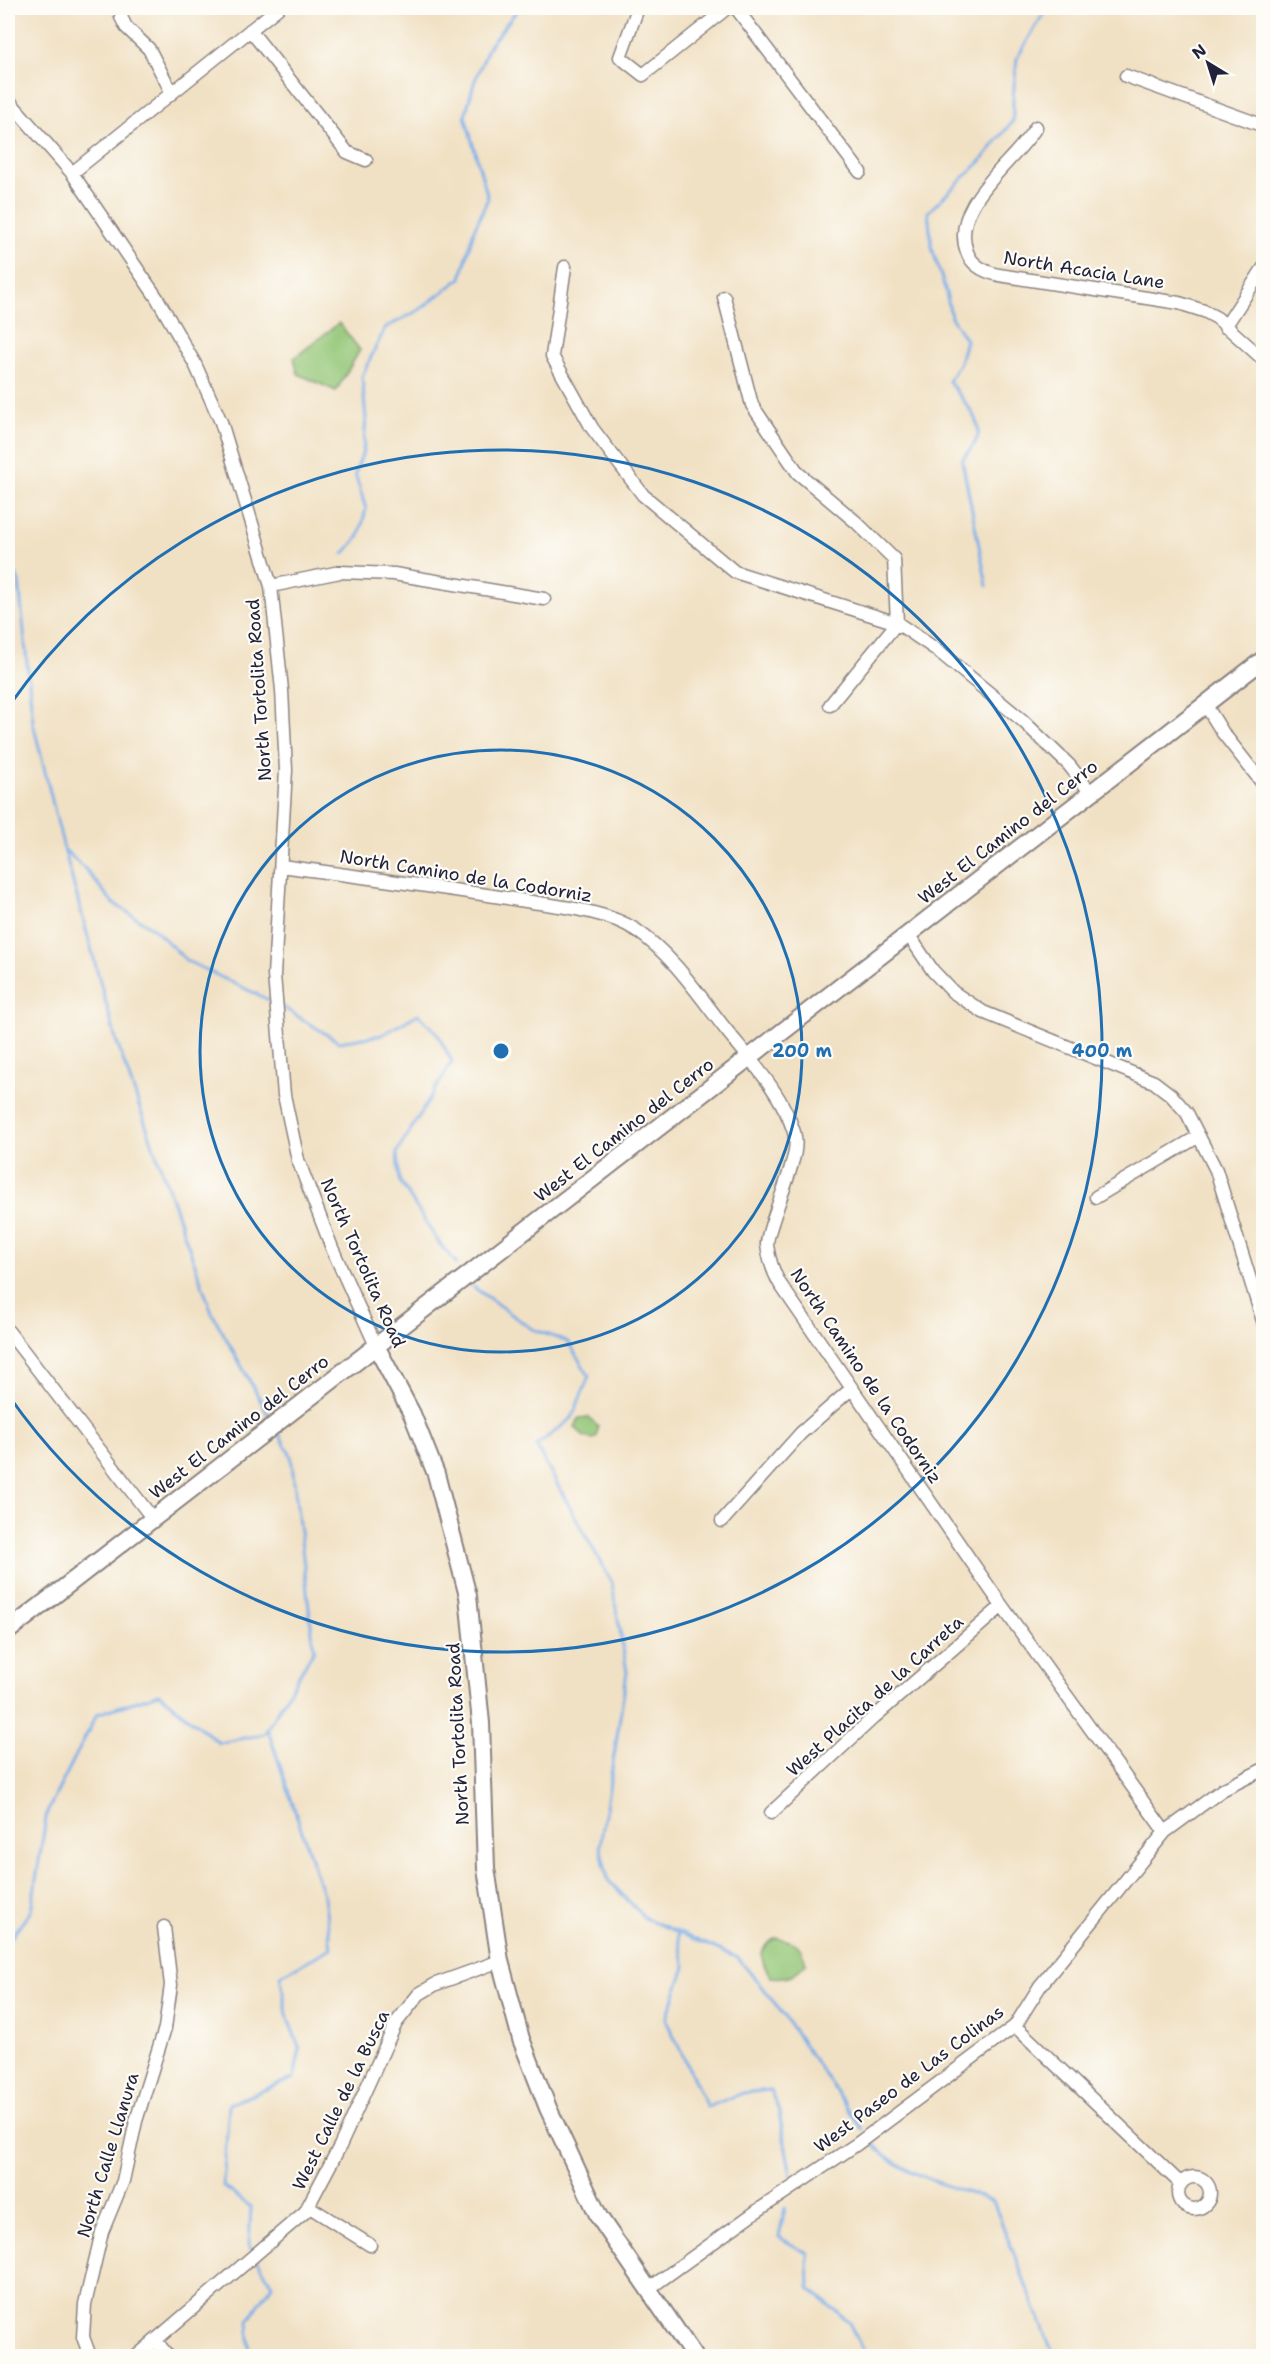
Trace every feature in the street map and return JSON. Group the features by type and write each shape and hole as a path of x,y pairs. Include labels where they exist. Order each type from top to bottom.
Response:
{"street":[{"path":"123,8 120,17 126,27 149,49 172,93"},
{"path":"72,173 278,8"},
{"path":"638,8 620,57 643,75 727,8"},
{"path":"736,8 860,172"},
{"path":"250,30 347,153 366,160"},
{"path":"1126,76 1263,126"},
{"name":"North Tortolita Road","path":"8,104 10,102 72,173 157,298 195,364 221,422 271,586 282,690 286,770 274,975 284,1095 298,1160 332,1248 376,1346 412,1414 436,1474 468,1596 481,1723 486,1868 500,1961 521,2039 548,2108 599,2217 694,2356"},
{"name":"North Acacia Lane","path":"1036,127 1027,142 969,209 963,228 965,248 973,262 988,272 999,275 1179,303 1204,311 1217,318 1263,360"},
{"path":"565,267 552,356 592,428 643,495 735,572 897,623 937,650 1022,720 1069,765 1091,793"},
{"path":"1225,327 1263,267"},
{"path":"724,297 752,405 798,473 856,522 894,559 897,623 830,705"},
{"path":"271,586 340,572 394,574 544,599"},
{"name":"West El Camino del Cerro","path":"8,1631 1263,659"},
{"path":"1205,704 1223,733 1263,785"},
{"name":"North Camino de la Codorniz","path":"281,866 544,904 601,916 620,922 651,941 664,954 774,1091 788,1114 795,1136 795,1152 767,1244 773,1272 851,1389 1002,1606 1165,1832"},
{"path":"908,934 933,971 953,992 983,1011 1154,1082 1171,1095 1187,1113 1216,1170 1263,1324"},
{"path":"1096,1197 1199,1136"},
{"path":"8,1331 153,1519"},
{"path":"722,1521 801,1433 851,1389"},
{"name":"West Placita de la Carreta","path":"771,1813 872,1719 1002,1606"},
{"name":"West Paseo de Las Colinas","path":"647,2290 856,2144 1015,2026 1040,1986 1165,1832 1222,1790 1263,1769"},
{"name":"North Calle Llanura","path":"90,2356 83,2337 86,2304 102,2232 123,2181 136,2121 165,2028 171,1985 164,1927"},
{"name":"West Calle de la Busca","path":"137,2356 305,2212 340,2146 396,2023 419,1994 436,1984 500,1961"},
{"path":"1015,2026 1180,2183"},
{"name":"West Calle de la Busca","path":"308,2206 370,2245"},
{"path":"156,2341 168,2356"}],"green space":[{"path":"339,323 360,350 336,391 298,374 294,358"},
{"path":"589,1417 598,1427 597,1436 593,1439 584,1437 575,1427 579,1418"},
{"path":"777,1938 797,1944 806,1963 787,1977 771,1977 764,1966 763,1950 770,1941"}],"waterway":[{"path":"344,554 359,536 366,509 355,474 363,452 366,419 362,376 385,328 419,310 461,278 474,230 488,198 465,116 474,83 489,46 519,8"},
{"path":"987,586 962,460 976,441 978,428 973,414 949,381 960,362 966,340 951,317 946,292 932,248 928,212 980,162 1013,121 1017,58 1047,8"},
{"path":"8,556 19,582 33,723 64,849 116,1040 212,1313 272,1421"},
{"path":"65,850 87,871 113,903 154,929 187,961 273,1002"},
{"path":"281,1006 339,1042 382,1035 418,1014 437,1033 452,1062 397,1152 399,1180 439,1243 457,1264"},
{"path":"472,1286 532,1329 568,1342 589,1376 572,1418 536,1446 612,1583 627,1672 600,1846 608,1880 645,1918 738,1958 777,2006 862,2129"},
{"path":"8,1941 31,1911 47,1812 97,1714 159,1694 219,1743 264,1734 314,1650 291,1456 277,1430"},
{"path":"254,2253 249,2245 251,2207 223,2186 229,2104 294,2078 300,2049 288,2019 280,1976 331,1948 324,1897 268,1730"},
{"path":"677,1932 685,1967 666,2020 707,2107 743,2093 770,2090 778,2108 791,2175"},
{"path":"872,2142 882,2153 911,2171 993,2201 1054,2356"},
{"path":"785,2208 779,2237 808,2254 809,2288 848,2321 866,2356"},
{"path":"250,2356 248,2321 272,2285 257,2259"}]}
